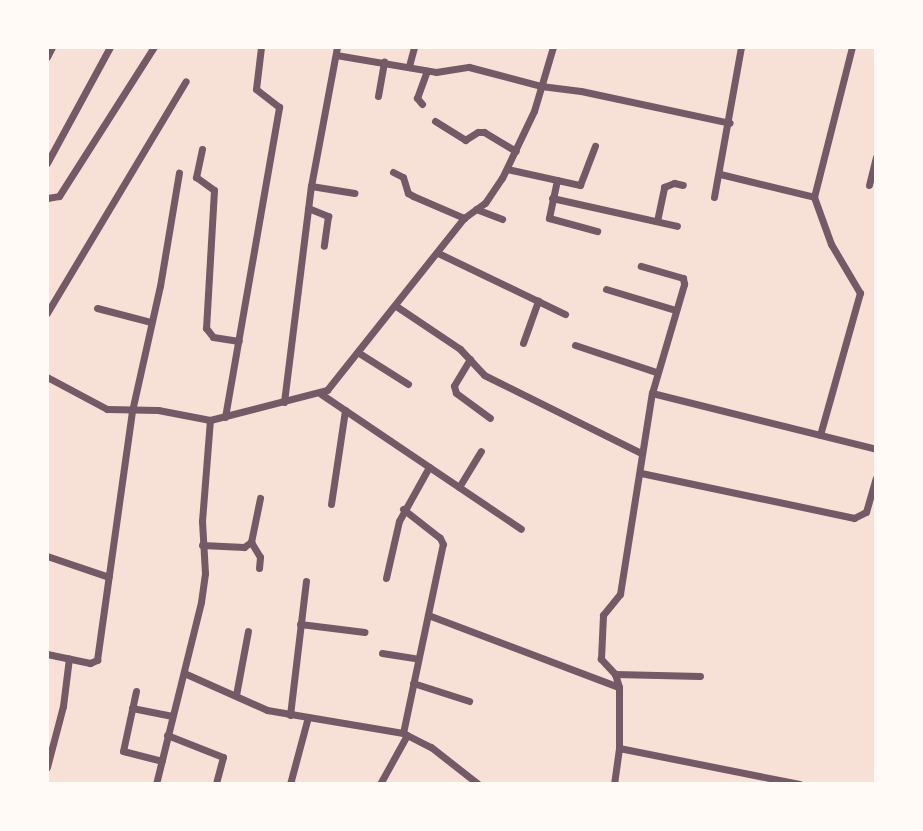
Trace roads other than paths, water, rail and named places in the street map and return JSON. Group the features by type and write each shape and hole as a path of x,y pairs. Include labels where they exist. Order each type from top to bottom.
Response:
{"street":[{"path":"47,57 52,47"},
{"path":"47,163 110,47"},
{"path":"47,198 59,196 154,47"},
{"path":"225,417 279,107 256,89 261,47"},
{"path":"409,66 414,47"},
{"path":"47,377 107,409 158,410 210,419 321,394 338,380 464,218 489,198 507,169 534,111 553,47"},
{"path":"715,197 730,123 741,47"},
{"path":"820,435 860,293 831,244 818,215 814,197 852,47"},
{"path":"284,402 311,186 336,51 427,71 469,68 541,86 581,91 730,123"},
{"path":"378,96 384,62"},
{"path":"422,104 417,97 427,71"},
{"path":"47,313 186,81"},
{"path":"435,121 466,141 478,132 484,132 516,151"},
{"path":"507,169 580,185 595,146"},
{"path":"202,149 196,177 214,190 206,328 213,337 239,341"},
{"path":"869,185 876,157"},
{"path":"393,172 403,177 408,192 413,196 464,218"},
{"path":"47,654 94,664 97,660 132,411 179,173"},
{"path":"720,173 814,197"},
{"path":"558,180 549,218 597,232"},
{"path":"657,221 664,187 674,183 683,185"},
{"path":"311,186 354,193"},
{"path":"552,198 677,226"},
{"path":"308,208 328,216 324,246"},
{"path":"476,209 502,219"},
{"path":"438,253 565,314"},
{"path":"614,784 619,748 619,687 615,674 601,659 603,615 620,593 656,372 676,310 683,278 641,267"},
{"path":"606,289 676,310"},
{"path":"523,343 538,301"},
{"path":"396,306 460,349 484,375 641,453"},
{"path":"97,308 151,322"},
{"path":"575,345 656,372"},
{"path":"359,353 408,384"},
{"path":"470,359 454,386 456,393 491,418"},
{"path":"652,393 876,449"},
{"path":"321,394 521,529"},
{"path":"331,504 345,410"},
{"path":"156,784 201,602 205,573 202,545 210,419"},
{"path":"459,487 481,451"},
{"path":"386,578 403,509 429,467"},
{"path":"641,473 854,518 866,512 876,478"},
{"path":"259,568 260,557 251,542 260,498"},
{"path":"380,784 405,734 413,683 443,544 440,538 403,509"},
{"path":"202,545 244,547 251,542"},
{"path":"47,556 110,577"},
{"path":"290,715 306,581"},
{"path":"428,615 619,687"},
{"path":"300,624 365,632"},
{"path":"236,695 248,631"},
{"path":"382,653 418,659"},
{"path":"47,767 63,706 69,658"},
{"path":"184,673 267,710 405,734 431,747 478,784"},
{"path":"615,674 700,676"},
{"path":"413,683 469,701"},
{"path":"136,691 123,751 162,761"},
{"path":"132,708 172,716"},
{"path":"290,784 308,717"},
{"path":"167,736 223,757 216,784"},
{"path":"619,748 799,784"}]}
